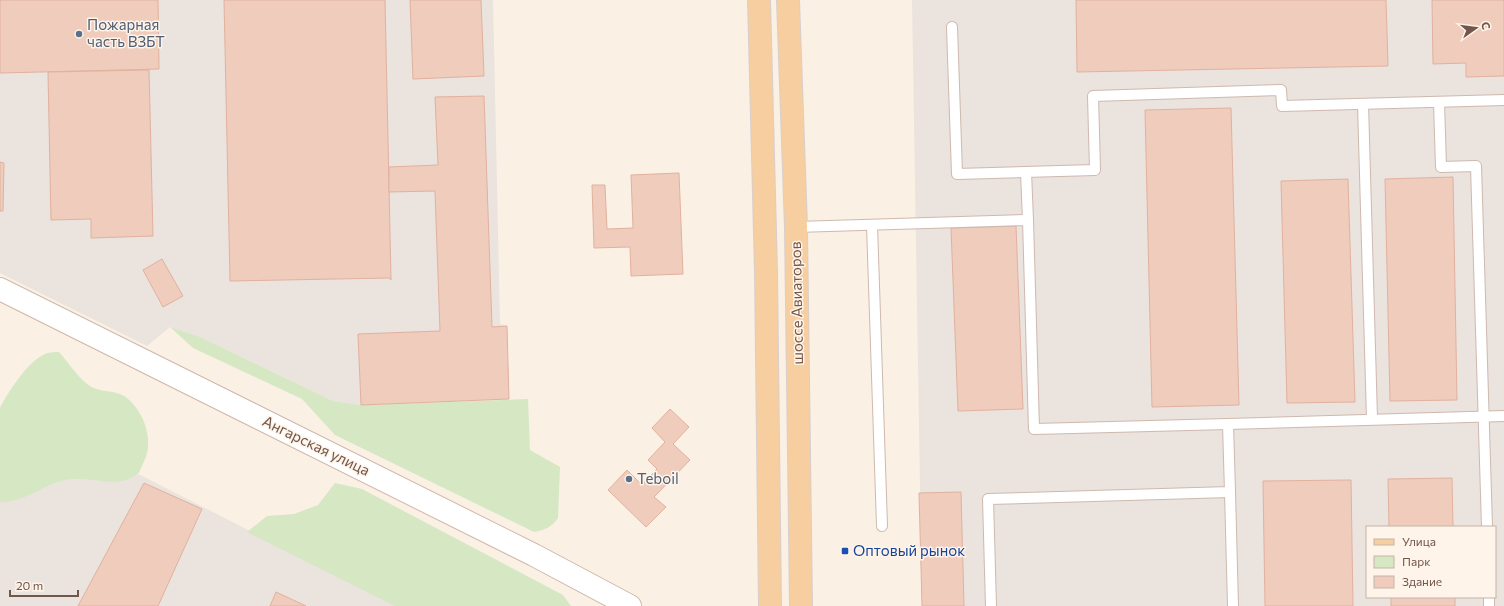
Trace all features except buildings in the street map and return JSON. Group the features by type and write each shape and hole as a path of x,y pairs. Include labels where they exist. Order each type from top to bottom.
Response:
{"main road":[{"name":"шоссе Авиаторов","path":"760,0 766,272 770,606"},
{"name":"шоссе Авиаторов","path":"788,0 796,227 801,606"},
{"name":"Ангарская улица","path":"0,289 534,554 630,606"}],"lane":[{"path":"952,27 957,174 1095,170 1093,96 1281,90 1282,106 1504,100"},
{"path":"1439,102 1441,167 1476,166 1487,526"},
{"path":"1363,104 1372,419"},
{"path":"1026,172 1034,429 1504,416"},
{"path":"796,227 1028,220"},
{"path":"872,224 882,526"},
{"path":"1228,424 1233,606"},
{"path":"991,606 988,499 1230,492"}],"shaded area":[{"path":"0,0 493,0 500,324 507,326 509,399 361,405 333,401 198,336 170,327 147,346 0,273"},
{"path":"912,0 1504,0 1504,606 922,606"},
{"path":"7,407 397,606 0,606 0,454"}],"green space":[{"path":"170,327 198,336 333,401 361,405 528,399 530,450 560,467 558,518 548,528 534,532 335,435 302,399 193,348"},
{"path":"59,352 77,374 90,386 122,395 134,404 142,418 147,433 148,450 145,460 139,473 126,480 111,482 87,479 70,479 61,481 16,500 0,502 0,408 13,386 31,364 45,354"},
{"path":"335,483 362,489 563,595 571,606 395,606 247,532 267,516 294,514 318,505"}],"place":[{"name":"Пожарная часть ВЗБТ","path":"79,34"},
{"name":"Teboil","path":"629,479"},
{"name":"Оптовый рынок","path":"845,551"}]}
